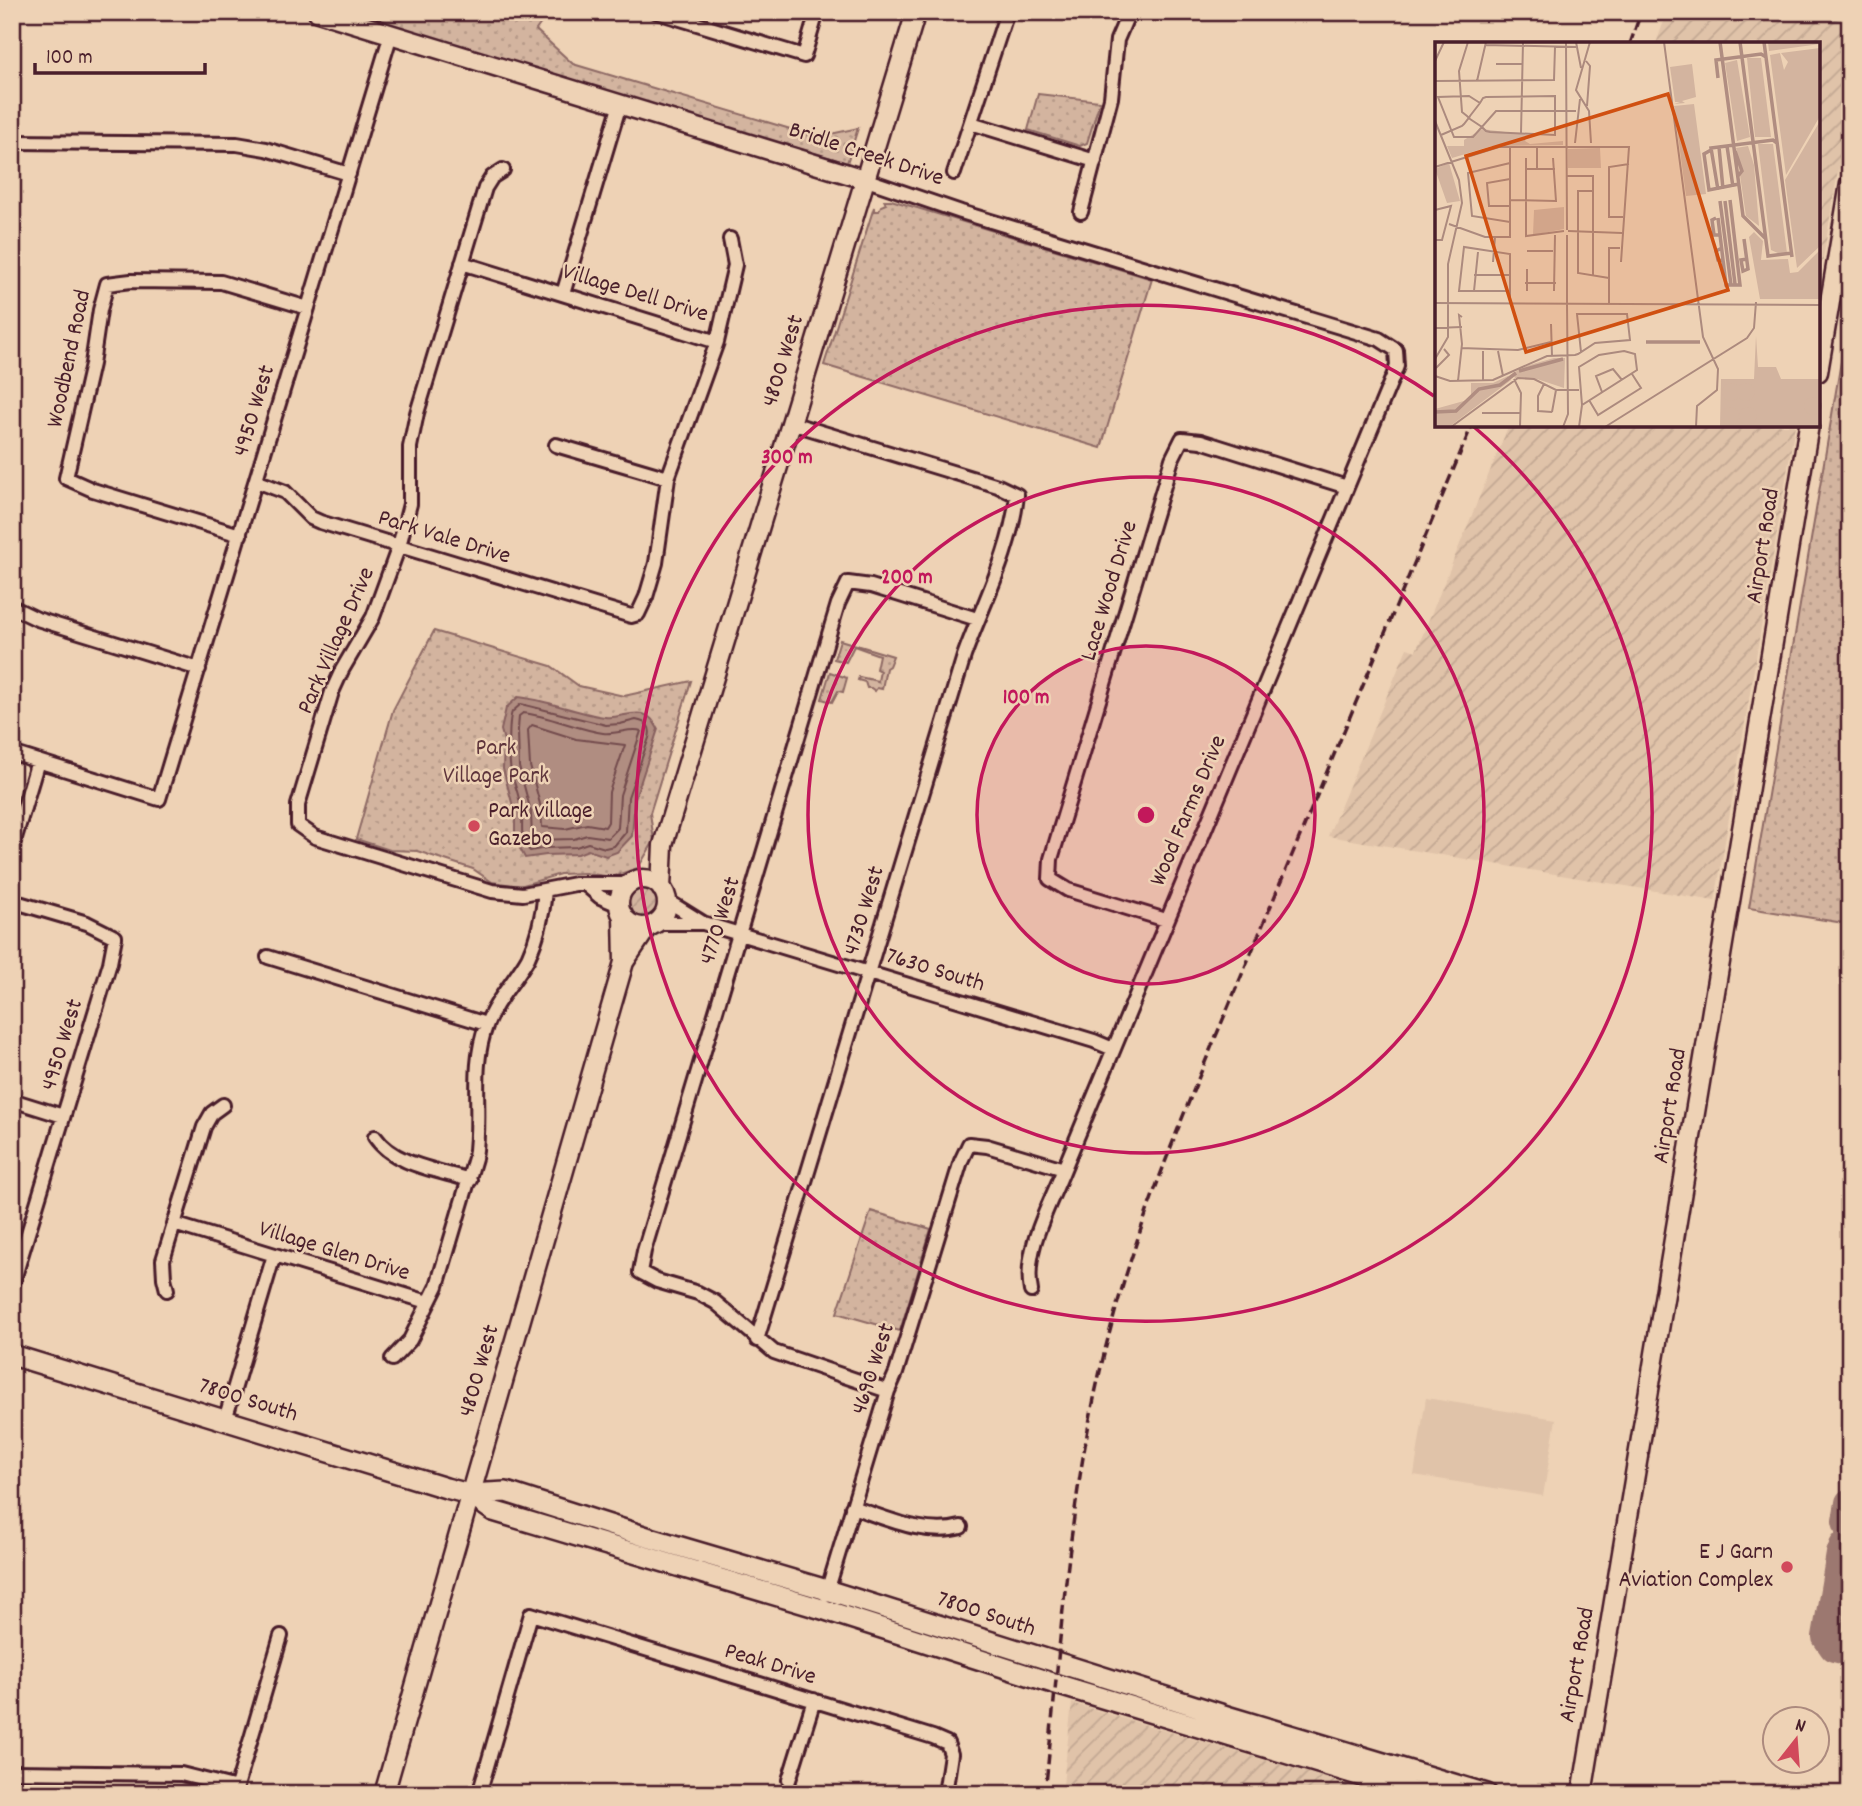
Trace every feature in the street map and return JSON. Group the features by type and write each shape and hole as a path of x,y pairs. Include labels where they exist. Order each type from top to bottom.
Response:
{"main road":[{"name":"7800 South","path":"12,1354 469,1494 492,1511 822,1609 1056,1684 1421,1794"},
{"name":"7800 South","path":"469,1494 506,1492 1487,1794"}],"street":[{"name":"Bridle Creek Drive","path":"318,12 1378,339 1396,350"},
{"path":"657,12 804,56 817,12"},
{"name":"4800 West","path":"624,962 651,925 665,912 663,845 916,12"},
{"path":"954,173 1007,12"},
{"path":"1081,212 1111,98 1117,40 1129,12"},
{"name":"4950 West","path":"38,761 159,799 391,34"},
{"path":"563,294 620,104"},
{"path":"971,123 1095,161"},
{"path":"12,142 237,144 267,149 349,174"},
{"name":"Park Village Drive","path":"503,170 492,177 485,188 412,432 410,505 399,546 373,617 332,692 298,805 298,825 315,837 492,891 523,894 585,884 633,882"},
{"path":"1820,360 1850,184"},
{"path":"717,342 735,265 730,239"},
{"name":"Village Dell Drive","path":"462,263 717,342 668,478 656,563 642,608 638,614 631,617"},
{"name":"Woodbend Road","path":"240,535 93,490 66,478 107,284 131,281 221,282 308,308"},
{"name":"Wood Farms Drive","path":"1031,1291 1028,1275 1030,1257 1063,1169 1397,366 1396,350"},
{"name":"4730 West","path":"757,1340 977,619 1001,562 1015,515 1017,495 998,486 791,423"},
{"name":"Airport Road","path":"1582,1794 1809,427"},
{"name":"Lace Wood Drive","path":"1166,920 1068,890 1050,879 1051,859 1172,459 1181,439 1201,441 1347,487"},
{"path":"556,444 668,478"},
{"name":"Park Vale Drive","path":"256,481 285,492 311,519 631,617"},
{"name":"4770 West","path":"757,1340 715,1302 640,1272 648,1237 838,604 848,583 871,586 977,619"},
{"path":"12,607 37,619 199,669"},
{"path":"12,753 38,761 12,848"},
{"name":"4800 West","path":"383,1794 624,962 622,892 663,845"},
{"path":"633,882 651,881 664,894"},
{"path":"585,884 621,910 635,925 651,925"},
{"name":"Village Glen Drive","path":"174,1224 428,1302 443,1270 470,1180 478,1142 477,1061 486,1024 528,957 542,918 545,891"},
{"name":"7630 South","path":"664,894 704,923"},
{"name":"4950 West","path":"12,901 88,923 115,937 110,963 63,1116 18,1249 12,1286"},
{"name":"7630 South","path":"651,925 704,923 1113,1049"},
{"path":"268,957 486,1024"},
{"path":"12,1100 63,1116"},
{"path":"167,1290 163,1260 204,1127 212,1113 223,1105"},
{"path":"375,1137 383,1149 398,1158 470,1180"},
{"name":"4690 West","path":"822,1609 961,1161 970,1144 987,1146 1063,1169"},
{"path":"225,1420 274,1255"},
{"path":"392,1359 410,1340 428,1302"},
{"path":"757,1340 774,1352 888,1391"},
{"path":"852,1507 928,1530 947,1531 961,1527"},
{"name":"Peak Drive","path":"479,1794 531,1614 947,1743 951,1754 945,1794"},
{"path":"12,1772 181,1774 236,1791 281,1636"},
{"path":"789,1780 814,1700"}],"shaded area":[{"path":"1667,12 1850,12 1850,101 1820,276 1820,42 1657,42"},
{"path":"1508,427 1795,427 1715,901 1328,836 1407,648 1416,651"},
{"path":"1426,1398 1556,1419 1543,1496 1414,1475"},
{"path":"1072,1703 1379,1794 1062,1794"}],"green space":[{"path":"343,12 549,12 536,30 573,64 817,137 858,128 847,163"},
{"path":"1038,94 1100,101 1087,143 1080,146 1028,130"},
{"path":"884,200 1152,279 1101,448 824,365 874,207 874,211 879,211 881,206 886,204"},
{"path":"1850,308 1850,924 1749,908"},
{"name":"Park Village Park","path":"434,631 551,666 579,686 624,696 691,681 650,813 654,841 638,868 611,877 585,873 560,874 520,886 492,882 473,869 417,851 390,850 356,839 393,710"},
{"path":"840,640 893,656 886,668 882,689 877,688 875,691 867,688 865,682 858,680 859,677 878,681 880,671 876,669 879,655 854,646 846,662 834,659"},
{"path":"830,672 847,678 843,692 838,691 832,702 822,699"},
{"path":"643,889 653,893 657,903 653,913 643,917 633,913 629,903 633,893"},
{"path":"871,1211 931,1229 900,1331 837,1313"}],"water":[{"path":"518,697 605,717 643,714 655,724 658,729 635,799 632,836 617,852 606,856 588,850 578,854 525,858 515,839 515,814 503,769 504,741 501,730 506,708"}],"taxiway":[{"path":"1850,1503 1847,1521 1850,1530"},
{"path":"1850,1540 1841,1554 1827,1637 1834,1647 1850,1651"}],"railway":[{"path":"1631,42 1641,12"},
{"path":"1045,1794 1076,1500 1097,1384 1125,1277 1159,1177 1198,1079 1471,427"}],"place":[{"name":"Park village Gazebo","path":"474,826"},
{"name":"E J Garn Aviation Complex","path":"1787,1567"}]}
